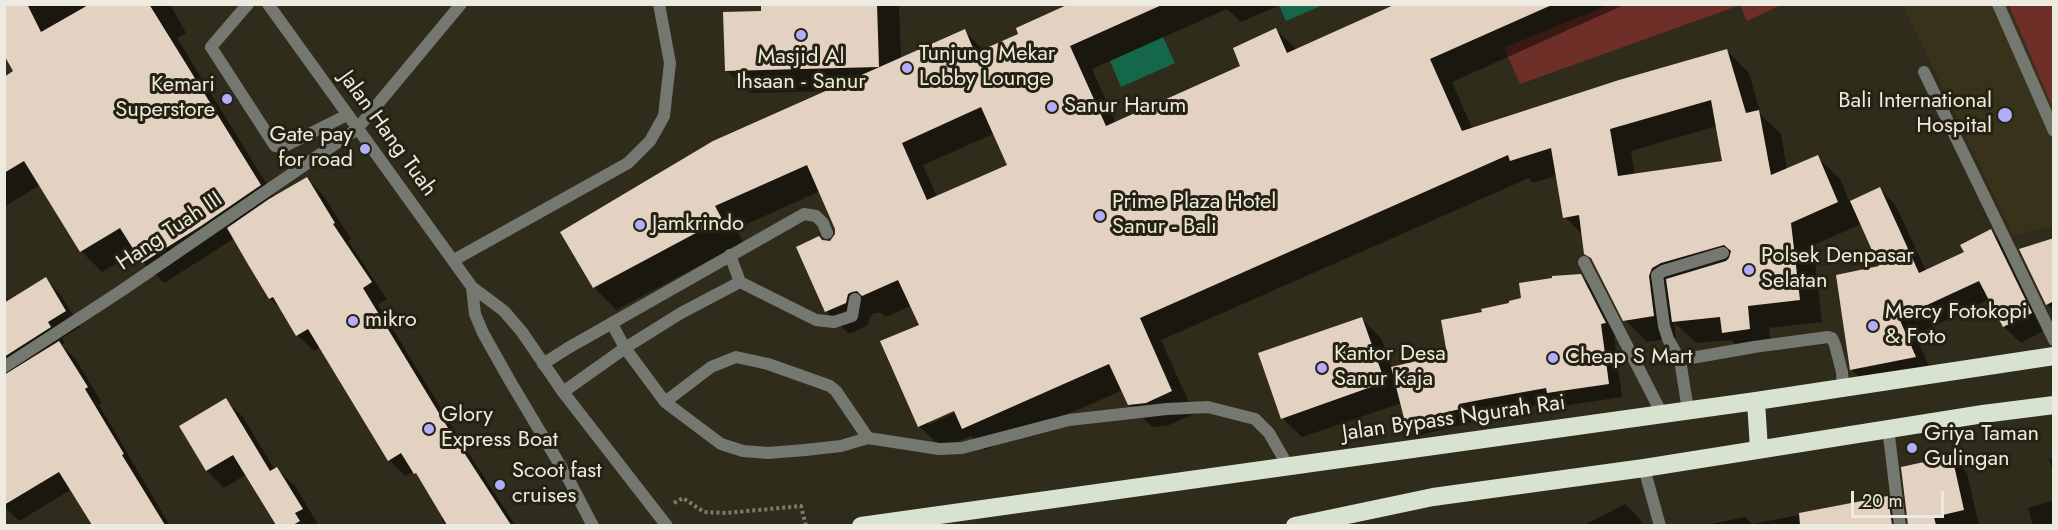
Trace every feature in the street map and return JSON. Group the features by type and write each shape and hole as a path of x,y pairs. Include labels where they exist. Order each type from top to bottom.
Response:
{"highway":[{"name":"Jalan Bypass Ngurah Rai","path":"861,525 1756,401 2054,356"},
{"path":"1756,401 1758,449"},
{"path":"1295,525 1433,497 1644,468 1888,428 2054,405"}],"street":[{"path":"248,4 211,47 275,146 283,147 347,115"},
{"name":"Jalan Hang Tuah","path":"268,4 472,287 504,311 522,332 563,392 667,525"},
{"name":"Hang Tuah III","path":"4,367 121,291 357,129 461,4"},
{"path":"454,260 620,169 650,141 664,116 670,63 659,4"},
{"path":"1998,4 2054,131"},
{"path":"1924,72 2054,340"},
{"path":"543,364 804,214 816,216 823,223 826,233"},
{"path":"1688,410 1680,360 1668,339 1664,326 1657,275 1663,271 1723,253"},
{"path":"730,255 740,282 816,320 834,322 852,316 855,299"},
{"path":"1584,262 1662,414"},
{"path":"563,392 625,348 681,313 740,282"},
{"name":"Jalan Hang Tuah","path":"472,287 475,314 483,333 593,525"},
{"path":"612,324 625,348 665,402 721,444 743,451 768,453 814,449 841,446 868,438 939,449 962,448 1069,420 1167,409 1208,407 1255,419 1269,433 1288,466"},
{"path":"1680,360 1828,337 1832,338 1835,345 1842,372 1843,387"},
{"path":"665,402 711,367 736,357 768,364 830,386 836,390 868,438"},
{"path":"1888,428 1900,525"},
{"path":"1644,468 1660,525"}],"path":[{"path":"656,512 683,498 704,512 726,513 801,506 806,525"}],"shaded area":[{"path":"1608,4 1781,5 1747,21 1740,5 1520,84 1504,48"},
{"path":"1279,5 1323,5 1286,21"},
{"name":"Bali International Hospital","path":"1903,5 2053,5 2053,226 2013,235"},
{"path":"2009,5 2053,5 2053,108"},
{"path":"1163,37 1175,63 1121,87 1110,61"}],"building":[{"path":"4,4 27,4 41,32 90,4 149,4 261,185 142,263 120,228 80,252 24,161 4,173 4,77 13,71 4,55"},
{"name":"Masjid Al Ihsaan - Sanur","path":"761,4 877,4 879,67 725,71 723,12 761,11"},
{"name":"Prime Plaza Hotel Sanur - Bali","path":"1069,4 1164,4 1070,46 1106,126 1240,66 1233,48 1276,28 1287,53 1396,4 1554,4 1430,59 1462,131 1619,80 1727,49 1746,113 1759,110 1771,175 1818,155 1838,202 1791,223 1800,300 1748,306 1750,329 1722,333 1720,317 1672,322 1666,279 1726,261 1731,251 1724,245 1661,263 1652,268 1649,276 1654,316 1623,321 1591,258 1584,254 1579,215 1563,218 1551,148 1510,161 1508,155 1140,318 1172,391 1146,403 1128,405 1109,364 962,429 954,411 918,427 880,341 919,325 898,280 862,296 857,291 852,292 848,294 846,303 825,312 796,247 819,236 822,240 830,241 835,234 835,229 807,165 715,206 722,219 593,288 560,232 713,141 965,29 975,53 1018,34 1016,28","holes":["1711,100 1722,161 1618,176 1610,129","981,107 1007,165 927,200 902,143"]},
{"path":"307,177 335,223 333,224 372,282 363,288 448,428 511,525 447,525 416,473 414,474 401,453 388,461 308,329 296,336 273,297 269,299 249,266 227,228 269,199"},
{"path":"1880,187 1919,273 1964,252 1960,245 1991,229 2032,313 2003,327 1979,281 1899,318 1916,357 1850,370 1836,275 1879,266 1850,201"},
{"path":"2054,238 2054,301 2046,305 2019,249"},
{"path":"1581,274 1606,323 1601,324 1609,384 1547,393 1546,388 1485,399 1459,404 1460,409 1405,422 1391,367 1447,354 1441,320 1482,312 1481,309 1521,298 1519,283 1552,278 1552,276"},
{"path":"46,277 66,311 48,322 51,327 4,357 4,303"},
{"name":"Kantor Desa Sanur Kaja","path":"1362,317 1385,382 1281,419 1258,353"},
{"path":"59,341 88,387 85,389 124,454 122,455 165,525 92,525 59,472 4,505 4,375"},
{"path":"226,398 270,471 277,467 303,509 295,513 300,521 293,525 276,525 233,455 206,471 179,426"},
{"path":"1952,456 1964,510 1934,517 1936,525 1908,525 1901,467"},
{"path":"1888,496 1892,525 1800,525 1799,513"}],"place":[{"name":"Masjid Al Ihsaan - Sanur","path":"801,35"},
{"name":"Tunjung Mekar Lobby Lounge","path":"907,68"},
{"name":"Kemari Superstore","path":"227,99"},
{"name":"Sanur Harum","path":"1052,107"},
{"name":"Bali International Hospital","path":"2005,115"},
{"name":"Gate pay for road","path":"365,149"},
{"name":"Prime Plaza Hotel Sanur - Bali","path":"1100,216"},
{"name":"Jamkrindo","path":"640,225"},
{"name":"Polsek Denpasar Selatan","path":"1749,270"},
{"name":"mikro","path":"353,321"},
{"name":"Mercy Fotokopi & Foto","path":"1873,326"},
{"name":"Cheap S Mart","path":"1553,358"},
{"name":"Kantor Desa Sanur Kaja","path":"1322,368"},
{"name":"Glory Express Boat","path":"429,429"},
{"name":"Griya Taman Gulingan","path":"1912,448"},
{"name":"Scoot fast cruises","path":"500,485"}]}
